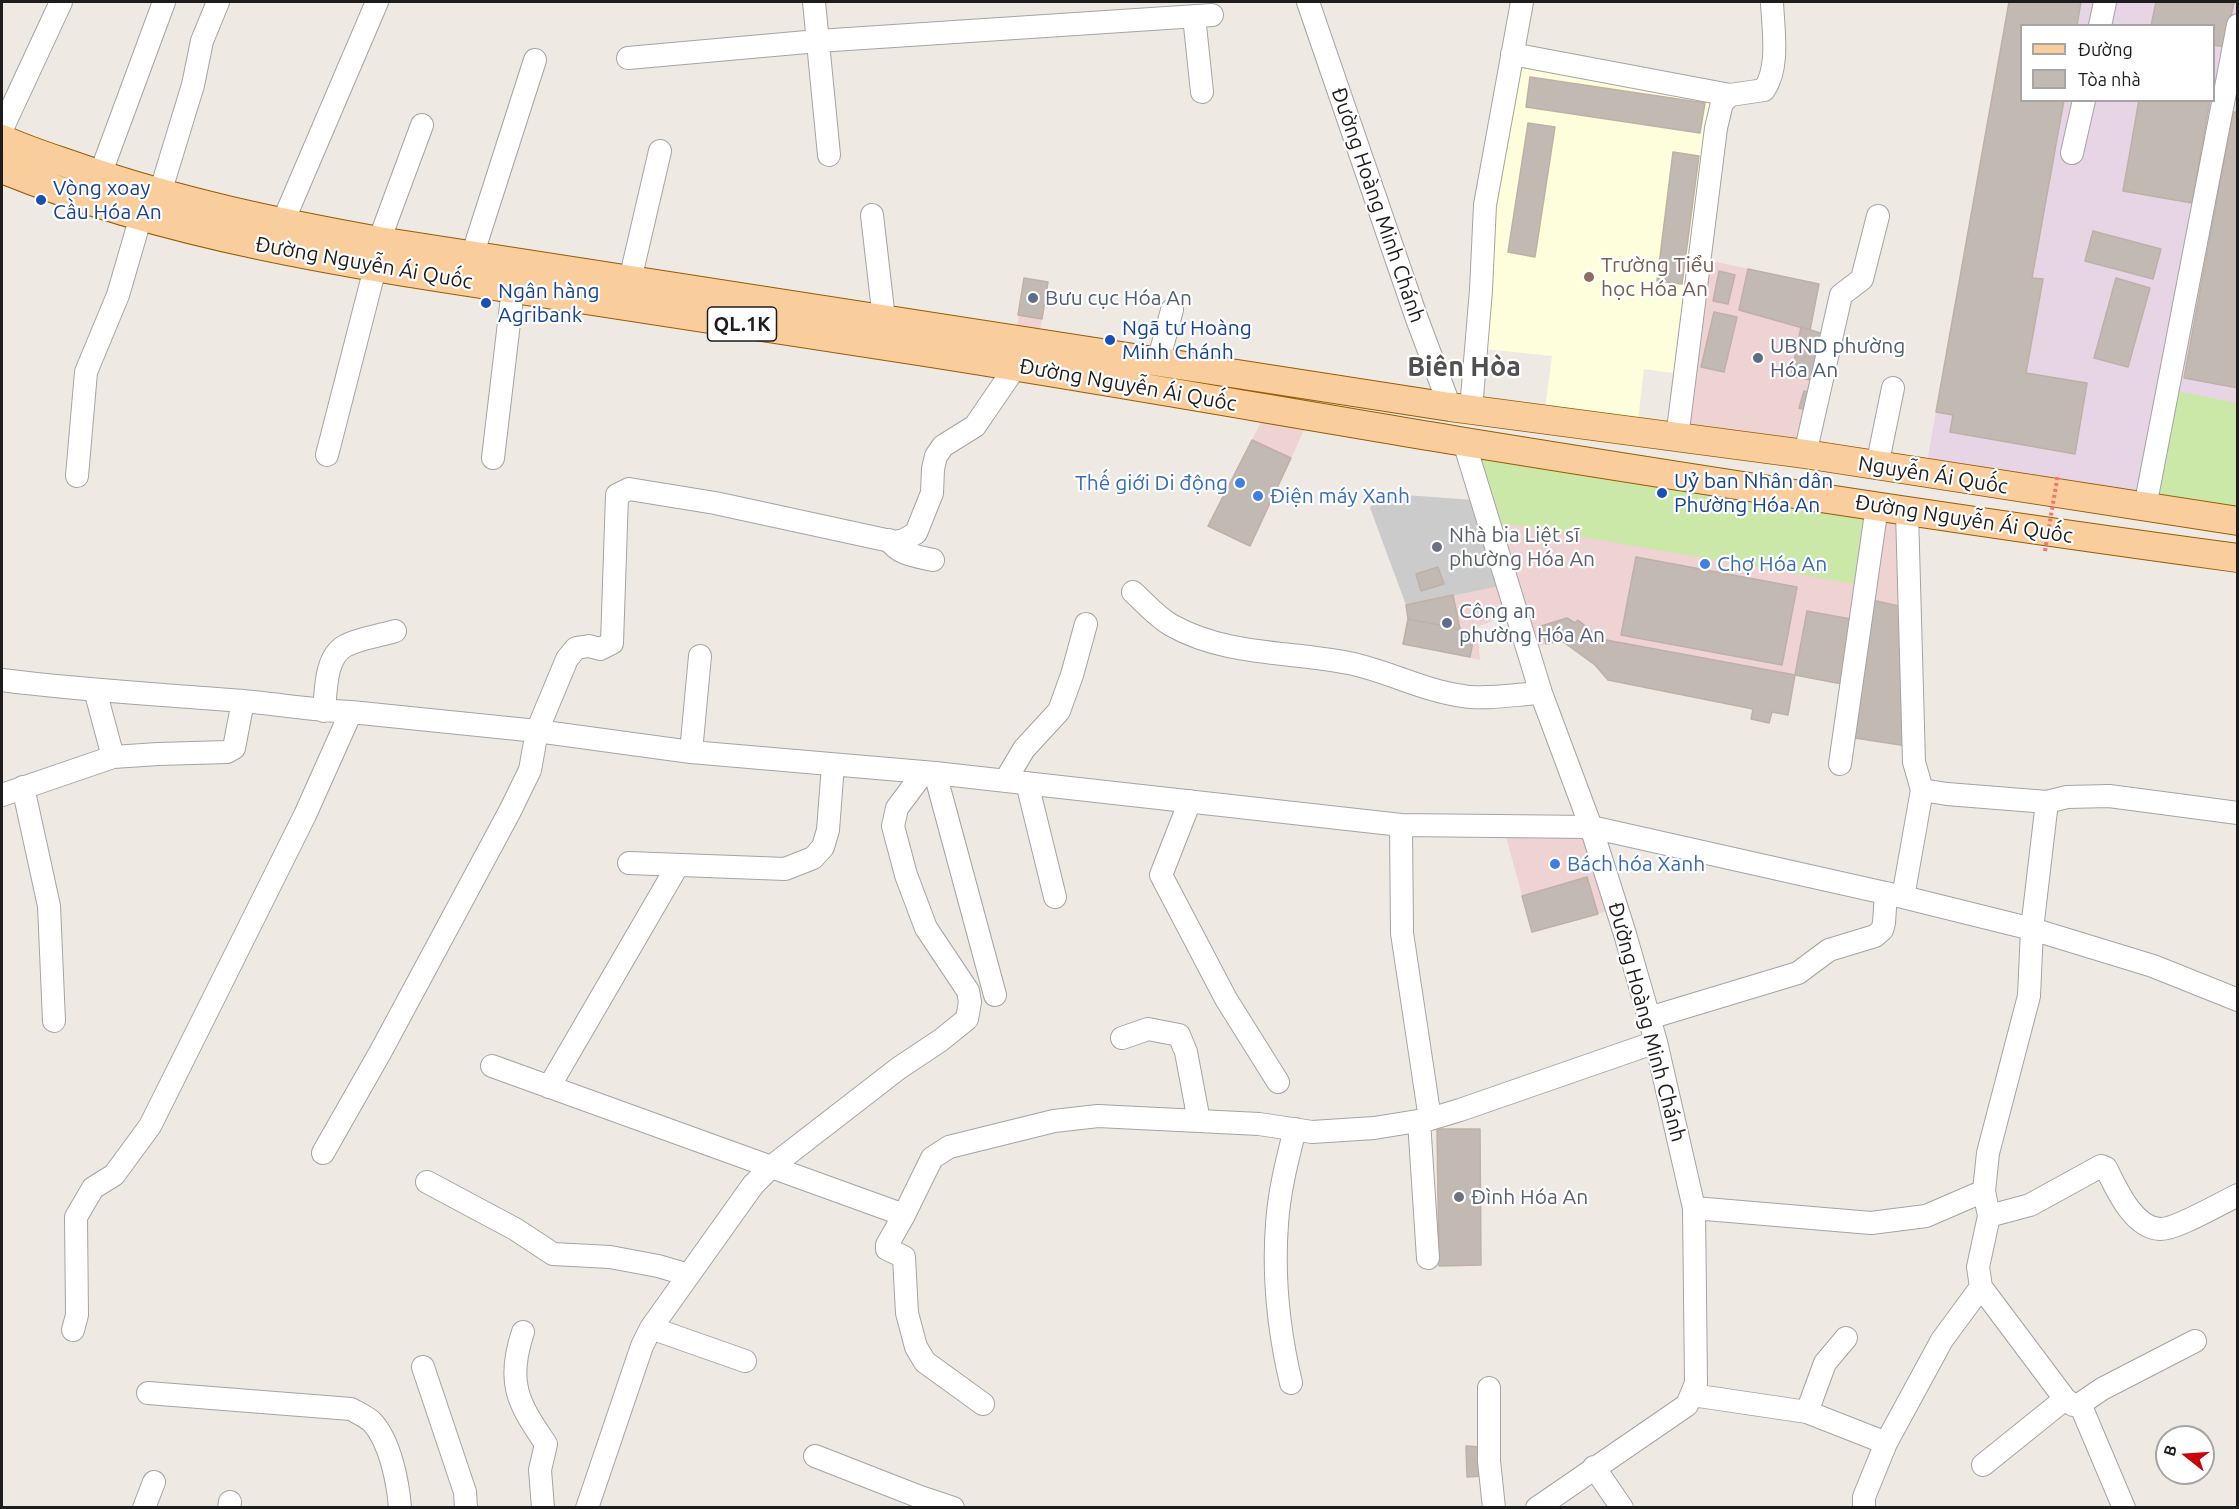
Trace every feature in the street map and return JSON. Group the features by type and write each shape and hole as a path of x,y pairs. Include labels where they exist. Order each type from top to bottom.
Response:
{"main road":[{"name":"Đường Nguyễn Ái Quốc","path":"7,149 160,193 282,224 377,254 472,256 514,276 630,280 1461,408"},
{"name":"Đường Nguyễn Ái Quốc","path":"7,149 14,174 141,216 229,238 377,254 1464,442 1907,512 2238,558"},
{"name":"Nguyễn Ái Quốc","path":"1461,408 1805,454 2238,522"},
{"path":"1461,408 1464,442"}],"street":[{"path":"2,129 61,2"},
{"path":"100,175 164,2"},
{"path":"160,193 194,85 202,41 218,2"},
{"path":"282,224 377,2"},
{"path":"814,2 829,155"},
{"name":"Đường Hoàng Minh Chánh","path":"1308,2 1417,319 1461,408"},
{"path":"1461,408 1481,290 1485,205 1522,2"},
{"path":"1512,54 1730,95 1764,90 1771,81 1774,48 1772,2"},
{"path":"2100,24 2105,2"},
{"path":"628,58 1122,11 1203,16 1202,92"},
{"path":"2145,507 2238,25"},
{"path":"472,256 535,60"},
{"path":"1677,438 1716,128 1722,104 1730,95"},
{"path":"2072,153 2084,102"},
{"path":"327,455 377,254 422,125"},
{"path":"630,280 660,151"},
{"path":"872,215 884,319"},
{"path":"77,476 86,372 118,295 141,216"},
{"path":"1805,454 1841,295 1862,279 1878,216"},
{"path":"493,458 514,276"},
{"path":"1158,362 1172,310"},
{"path":"323,1153 510,811 530,770 537,731 567,659 576,648 589,646 600,649 612,643 617,495 628,489 715,503 889,540 904,540 916,534 932,493 936,456 943,446 975,426 1016,366"},
{"path":"1877,466 1893,388"},
{"name":"Đường Hoàng Minh Chánh","path":"1464,442 1541,693 1591,827 1656,1042 1694,1208 1696,1383 1692,1395"},
{"path":"1840,764 1877,506"},
{"path":"1649,1018 1798,974 1829,950 1875,936 1882,930 1895,895 1922,790 1914,762 1907,512"},
{"path":"889,540 895,549 903,553 933,560"},
{"path":"1133,592 1168,623 1192,636 1233,648 1347,663 1381,671 1440,692 1466,697 1541,693"},
{"path":"1005,781 1024,749 1059,711 1086,624"},
{"path":"324,711 330,668 338,653 345,646 395,631"},
{"path":"691,752 700,656"},
{"path":"2,680 95,690 243,701 537,731 691,752 930,773 1401,825 1591,827 2032,928 2152,966 2238,1000"},
{"path":"95,690 113,757"},
{"path":"2,795 113,757 158,753 227,752 234,748 243,701"},
{"path":"73,1330 77,1316 76,1217 93,1188 114,1175 150,1126 305,816 351,712"},
{"path":"629,863 785,869 813,858 823,847 828,830 833,765"},
{"path":"930,773 995,995"},
{"path":"587,1508 642,1346 651,1328 753,1185 771,1167 899,1068 941,1040 967,1019 970,1002 968,992 926,928 906,875 893,826 897,808 930,773"},
{"path":"1027,783 1055,897"},
{"path":"23,787 49,906 54,1021"},
{"path":"1922,790 2047,802 2067,797 2109,796 2238,813"},
{"path":"1190,801 1161,875 1226,999 1278,1082"},
{"path":"2047,802 2032,928 2029,996 1988,1153 1984,1191 1989,1216 1978,1258 1978,1267 1982,1287 2072,1402 2124,1508"},
{"path":"1401,825 1402,933 1425,1120 1428,1258"},
{"path":"549,1087 678,865"},
{"path":"1122,1038 1148,1029 1179,1035 1186,1052 1199,1121"},
{"path":"983,1404 925,1362 916,1347 907,1313 904,1257 887,1249 932,1158 950,1147 1054,1121 1098,1116 1259,1124 1312,1132 1374,1128 1425,1120 1656,1042"},
{"path":"492,1066 904,1215"},
{"path":"1291,1383 1284,1352 1275,1269 1282,1182 1295,1129"},
{"path":"1989,1216 2030,1205 2101,1166 2106,1168 2128,1209 2152,1228 2169,1229 2238,1195"},
{"path":"427,1182 514,1229 553,1254 610,1257 658,1266 689,1275"},
{"path":"1694,1208 1871,1223 1926,1216 1984,1191"},
{"path":"1864,1508 1864,1497 1886,1443 1942,1340 1982,1287"},
{"path":"651,1328 745,1361"},
{"path":"523,1332 515,1356 514,1380 523,1411 546,1444 540,1470 543,1508"},
{"path":"1807,1412 1825,1363 1846,1338"},
{"path":"1983,1465 2072,1402 2195,1341"},
{"path":"423,1367 465,1492 466,1508"},
{"path":"1489,1388 1489,1461 1494,1508"},
{"path":"148,1393 351,1409 371,1421 381,1436 398,1484 400,1508"},
{"path":"1537,1508 1687,1405 1692,1395 1807,1412 1886,1443"},
{"path":"815,1456 952,1508"},
{"path":"1594,1467 1622,1508"},
{"path":"144,1508 154,1482"}],"path":[{"path":"2044,552 2058,474"}],"shaded area":[{"path":"2009,2 2237,2 2237,508 1927,462"},
{"name":"Trường Tiểu học Hóa An","path":"1519,63 1716,99 1680,374 1644,369 1638,421 1545,409 1552,356 1484,349 1491,206"},
{"name":"UBND phường Hóa An","path":"1707,260 1819,284 1811,330 1827,335 1802,442 1685,428"},
{"name":"Bưu cục Hóa An","path":"1024,278 1048,282 1040,331 1017,327"},
{"name":"Điện máy Xanh","path":"1263,418 1306,426 1250,546 1208,526"},
{"name":"Chợ Hóa An","path":"1475,455 1901,522 1907,746 1855,686 1795,675 1788,715 1772,712 1769,723 1751,719 1753,709 1608,680 1595,665 1562,641 1534,647"},
{"name":"Nhà bia Liệt sĩ phường Hóa An","path":"1378,493 1474,500 1501,586 1406,605 1370,508"},
{"name":"Công an phường Hóa An","path":"1501,586 1510,614 1477,627 1480,660 1403,644 1408,619 1406,605"},
{"name":"Bách hóa Xanh","path":"1505,833 1586,833 1611,910 1532,932"}],"green space":[{"path":"2172,390 2237,403 2237,508 2152,494"},
{"path":"1475,455 1871,516 1861,585 1496,522"}],"building":[{"path":"2009,2 2081,2 2077,24 2020,24 2020,102 2064,102 2032,278 2043,279 2026,373 2087,383 2075,454 1950,432 1953,415 1936,412"},
{"path":"2156,2 2234,2 2225,47 2215,45 2215,24 2151,24"},
{"path":"1530,77 1705,103 1700,133 1526,107"},
{"path":"2139,102 2210,102 2192,203 2123,191"},
{"path":"2233,112 2238,112 2238,388 2184,378"},
{"path":"1528,123 1555,127 1535,257 1508,252"},
{"path":"1673,152 1699,156 1682,284 1657,281"},
{"path":"2093,231 2161,249 2153,279 2085,261"},
{"path":"1748,269 1819,284 1810,330 1739,310"},
{"path":"1719,271 1735,275 1728,304 1713,301"},
{"name":"Bưu cục Hóa An","path":"1024,278 1048,282 1042,319 1018,315"},
{"path":"2116,278 2150,288 2128,367 2094,358"},
{"path":"1714,312 1737,317 1724,372 1701,367"},
{"path":"1801,327 1827,335 1816,381 1791,376"},
{"path":"1809,385 1815,386 1809,411 1799,408 1804,391 1808,392"},
{"name":"Điện máy Xanh","path":"1252,440 1291,458 1250,546 1208,526"},
{"path":"1636,557 1797,587 1782,665 1621,635"},
{"path":"1438,567 1444,584 1421,591 1416,574"},
{"path":"1453,595 1460,629 1408,619 1406,605"},
{"path":"1868,599 1903,607 1907,746 1848,737"},
{"path":"1807,611 1856,620 1847,685 1795,675"},
{"path":"1567,618 1575,623 1578,620 1601,639 1795,675 1788,715 1772,712 1769,723 1751,719 1753,709 1608,680 1595,665 1562,641 1546,644 1541,626"},
{"path":"1408,619 1475,632 1470,657 1403,644"},
{"path":"1587,877 1598,914 1532,932 1522,896"},
{"name":"Đình Hóa An","path":"1437,1129 1480,1129 1481,1265 1439,1266"},
{"path":"1466,1446 1482,1447 1484,1476 1467,1477"}],"place":[{"name":"Vòng xoay Cầu Hóa An","path":"41,200"},
{"name":"Trường Tiểu học Hóa An","path":"1589,277"},
{"name":"Bưu cục Hóa An","path":"1033,298"},
{"name":"Ngân hàng Agribank","path":"486,303"},
{"name":"Ngã tư Hoàng Minh Chánh","path":"1110,340"},
{"name":"UBND phường Hóa An","path":"1758,358"},
{"name":"Thế giới Di động","path":"1240,483"},
{"name":"Uỷ ban Nhân dân Phường Hóa An","path":"1662,493"},
{"name":"Điện máy Xanh","path":"1258,496"},
{"name":"Nhà bia Liệt sĩ phường Hóa An","path":"1437,547"},
{"name":"Chợ Hóa An","path":"1705,564"},
{"name":"Công an phường Hóa An","path":"1447,623"},
{"name":"Bách hóa Xanh","path":"1555,864"},
{"name":"Đình Hóa An","path":"1459,1197"}],"district":[{"name":"Biên Hòa","path":"1464,367"}]}
